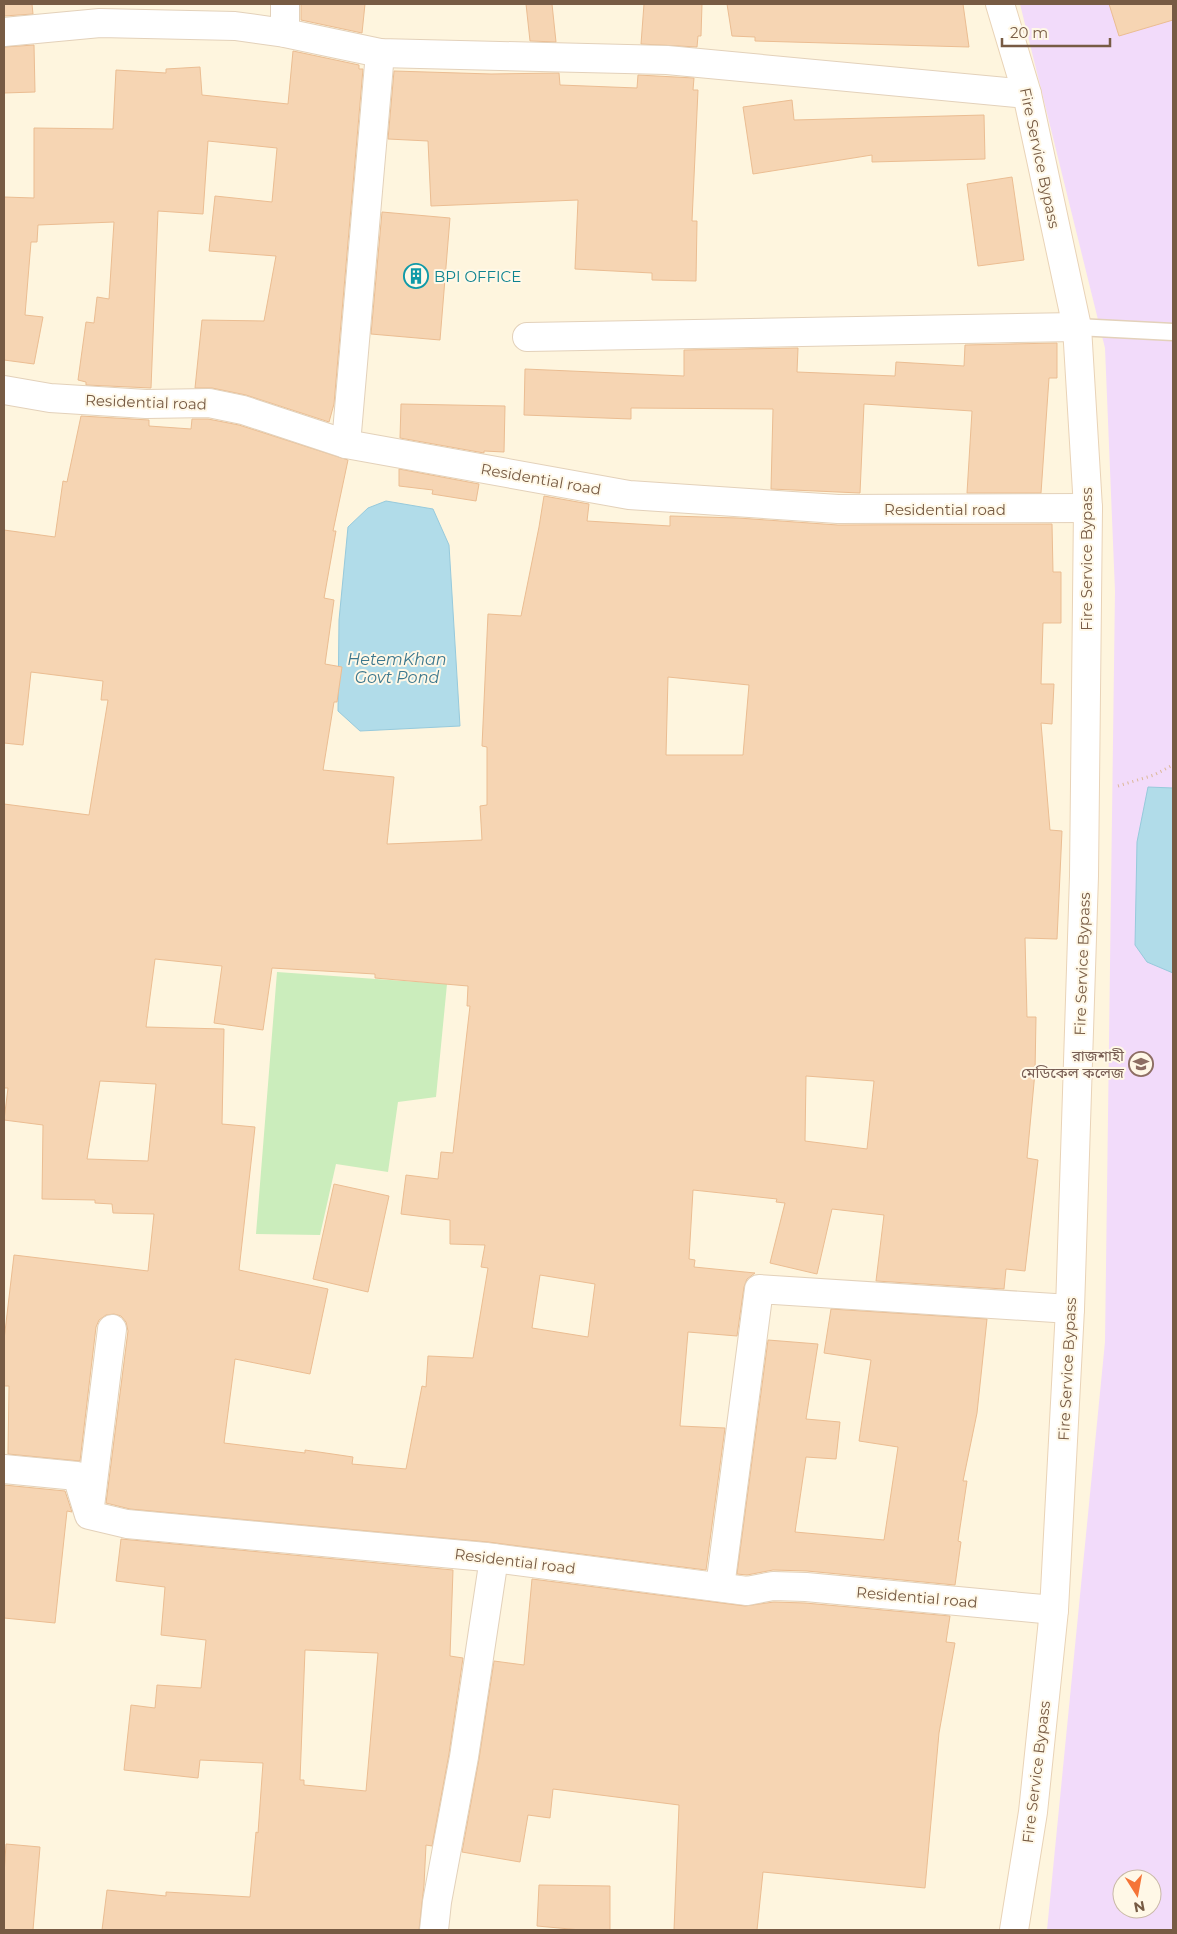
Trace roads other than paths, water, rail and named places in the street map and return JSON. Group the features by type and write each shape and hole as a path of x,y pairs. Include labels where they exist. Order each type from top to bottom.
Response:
{"street":[{"path":"285,4 286,33"},
{"name":"Fire Service Bypass","path":"1000,4 1027,94 1077,327 1088,508 1084,886 1075,1220 1054,1610 1033,1812 1014,1930"},
{"path":"4,32 100,23 235,26 286,33 380,53 667,60 1027,94"},
{"path":"346,444 380,53"},
{"path":"527,336 1077,327"},
{"name":"Residential road","path":"4,390 50,398 146,404 210,403 243,410 346,444 629,494 838,509 1088,508"},
{"path":"720,1587 759,1289 1070,1309"},
{"path":"89,1515 112,1329"},
{"path":"4,1469 77,1476 89,1515"},
{"name":"Residential road","path":"89,1515 126,1524 494,1558 747,1591 773,1586 806,1587 1054,1610"},
{"path":"434,1930 436,1902 464,1757 494,1558"}],"lane":[{"path":"1077,327 1173,332"}],"water":[{"name":"HetemKhan Govt Pond","path":"386,501 433,509 449,545 460,726 360,731 338,711 339,620 348,527 368,508"},
{"path":"1148,787 1173,788 1173,973 1147,962 1135,945 1137,842"}],"place":[{"name":"BPI OFFICE","path":"416,276"},
{"name":"রাজশাহী মেডিকেল কলেজ","path":"1141,1064"}]}
